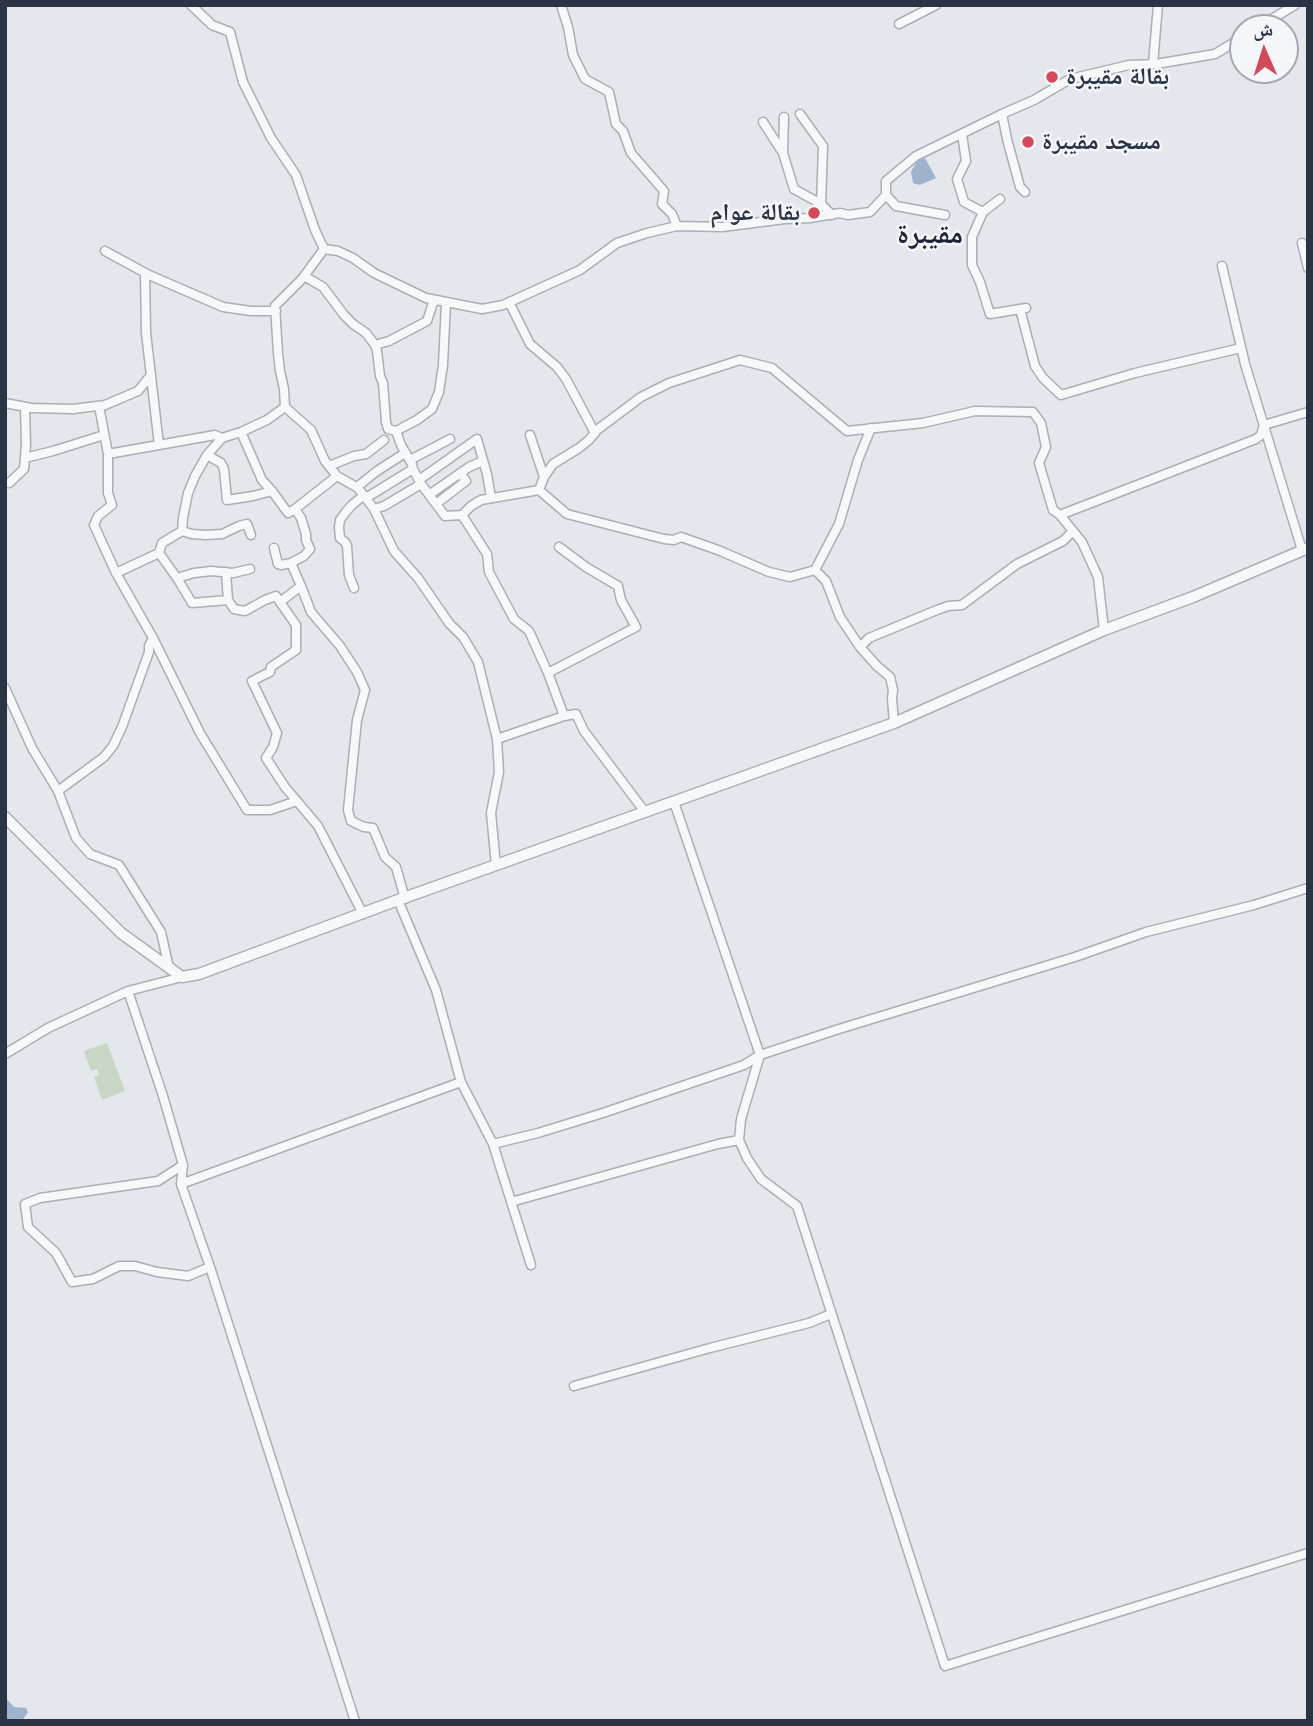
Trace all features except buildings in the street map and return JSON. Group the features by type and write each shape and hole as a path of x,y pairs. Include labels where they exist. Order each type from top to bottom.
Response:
{"street":[{"path":"191,5 212,25 230,32 243,82 271,138 296,175 324,249"},
{"path":"561,5 573,55 585,79 610,92 616,124 623,131 631,153 664,191 662,204 672,214 677,226"},
{"path":"899,24 936,5"},
{"path":"1153,64 1158,5"},
{"path":"945,215 896,206 886,195 886,181 916,156 1034,100 1069,79 1129,65 1215,54 1229,46"},
{"path":"800,114 823,146 821,204"},
{"path":"1002,114 1020,187 1025,192"},
{"path":"783,153 784,117"},
{"path":"763,122 783,153 794,188 821,204 832,215"},
{"path":"962,134 966,161 957,180 964,202 983,212"},
{"path":"324,249 338,251 400,287 434,300 482,309 509,302 580,270 617,243 647,233 677,226 722,228 840,212 848,215 870,212 886,195"},
{"path":"1000,199 983,212 972,237 972,265 980,282 988,313 1023,308 1035,366 1061,395 1147,370 1241,348"},
{"path":"1302,243 1308,268"},
{"path":"324,249 304,276 275,306 285,407 311,430 337,476 357,487 365,497 374,509 394,551 463,637 478,662 497,739 499,772 491,813 496,865"},
{"path":"105,251 145,273 223,307 251,311 276,310"},
{"path":"5,1054 48,1028 128,991 200,974 894,723 1104,630 1193,597 1305,549 1241,348 1222,266"},
{"path":"145,273 146,333 159,445"},
{"path":"304,276 323,287 344,315 366,333 374,345 383,383 388,429 396,431 417,421 432,409 439,392 446,303"},
{"path":"374,345 389,341 427,321 434,300"},
{"path":"509,302 530,344 557,367 566,379 595,433"},
{"path":"539,490 553,464 579,449 597,430 641,397 669,383 740,360 772,368 847,431 923,423 975,411 1033,412 1041,423 1046,447 1039,463 1054,510 1082,542 1098,578 1104,630"},
{"path":"5,403 26,407 73,409 106,405 138,391 150,375"},
{"path":"99,406 108,454 108,493 112,505 98,516 94,525 116,573 153,638 200,733 247,810 270,810 297,802"},
{"path":"9,483 24,469 26,407"},
{"path":"116,573 159,553 162,543 182,530 188,493 195,475 222,438 267,420 285,407"},
{"path":"1264,425 1308,412"},
{"path":"1060,514 1256,439 1261,435 1264,425"},
{"path":"539,490 567,514 664,539 674,540 681,537 769,572 790,577 815,570 839,524 858,460 871,428"},
{"path":"396,431 420,482 445,516 462,514 481,500 539,490"},
{"path":"240,432 262,481 288,513 337,476"},
{"path":"25,458 104,435"},
{"path":"108,454 215,435 222,438"},
{"path":"530,435 544,477"},
{"path":"354,588 349,575 347,546 340,538 340,520 352,505 410,461 450,439"},
{"path":"374,509 384,506 420,482 477,439 491,498"},
{"path":"329,466 366,454 384,440"},
{"path":"208,455 221,463 227,500 272,491"},
{"path":"357,487 377,471 410,461"},
{"path":"429,495 483,461"},
{"path":"436,504 466,481 460,473"},
{"path":"274,548 278,564 281,565 304,556 310,549 301,519 295,509"},
{"path":"462,514 487,554 489,572 514,619 529,631 564,716"},
{"path":"182,530 192,534 222,534 247,524 251,535"},
{"path":"860,647 869,638 937,610 962,605 1017,564 1063,541 1073,531"},
{"path":"548,673 636,627 621,600 618,586 559,547"},
{"path":"159,553 192,603 228,600"},
{"path":"291,563 311,612 340,646 365,690 356,720 348,810 351,821 373,828 386,857 396,867 402,899 436,990 461,1082 492,1144 531,1265"},
{"path":"177,578 194,573 233,573 250,569"},
{"path":"815,570 826,582 840,617 860,647 890,677 894,723"},
{"path":"226,572 228,600 234,609 245,611 276,596 296,625 296,650 271,667 270,672 253,681 277,733 266,758 285,787 318,826 363,914"},
{"path":"280,601 301,586"},
{"path":"58,792 104,757 113,746 153,638"},
{"path":"5,688 32,748 58,792 76,838 90,854 119,865 161,932 169,968"},
{"path":"497,739 576,714 584,731 645,812"},
{"path":"674,802 760,1055 741,1119 739,1140 761,1179 797,1206 945,1666 1308,1553"},
{"path":"5,817 121,933 182,977"},
{"path":"492,1144 603,1113 744,1065 760,1055 1075,957 1146,932 1254,905 1308,888"},
{"path":"128,991 184,1165 181,1184 355,1721"},
{"path":"181,1184 461,1082"},
{"path":"510,1202 739,1140"},
{"path":"184,1165 158,1181 40,1198 25,1204 28,1227 56,1252 72,1282 93,1279 119,1266 135,1266 188,1276 210,1267"},
{"path":"574,1386 831,1314"}],"green space":[{"path":"107,1043 125,1091 102,1100 94,1077 99,1075 97,1069 91,1071 84,1051"}],"water":[{"path":"925,158 936,178 920,185 913,183 911,172 917,161"},
{"path":"5,1697 14,1707 26,1708 28,1712 22,1721 5,1721"}],"place":[{"name":"بقالة مقيبرة","path":"1052,77"},
{"name":"مسجد مقيبرة","path":"1028,142"},
{"name":"بقالة عوام","path":"814,213"}],"district":[{"name":"مقيبرة","path":"930,235"}]}
